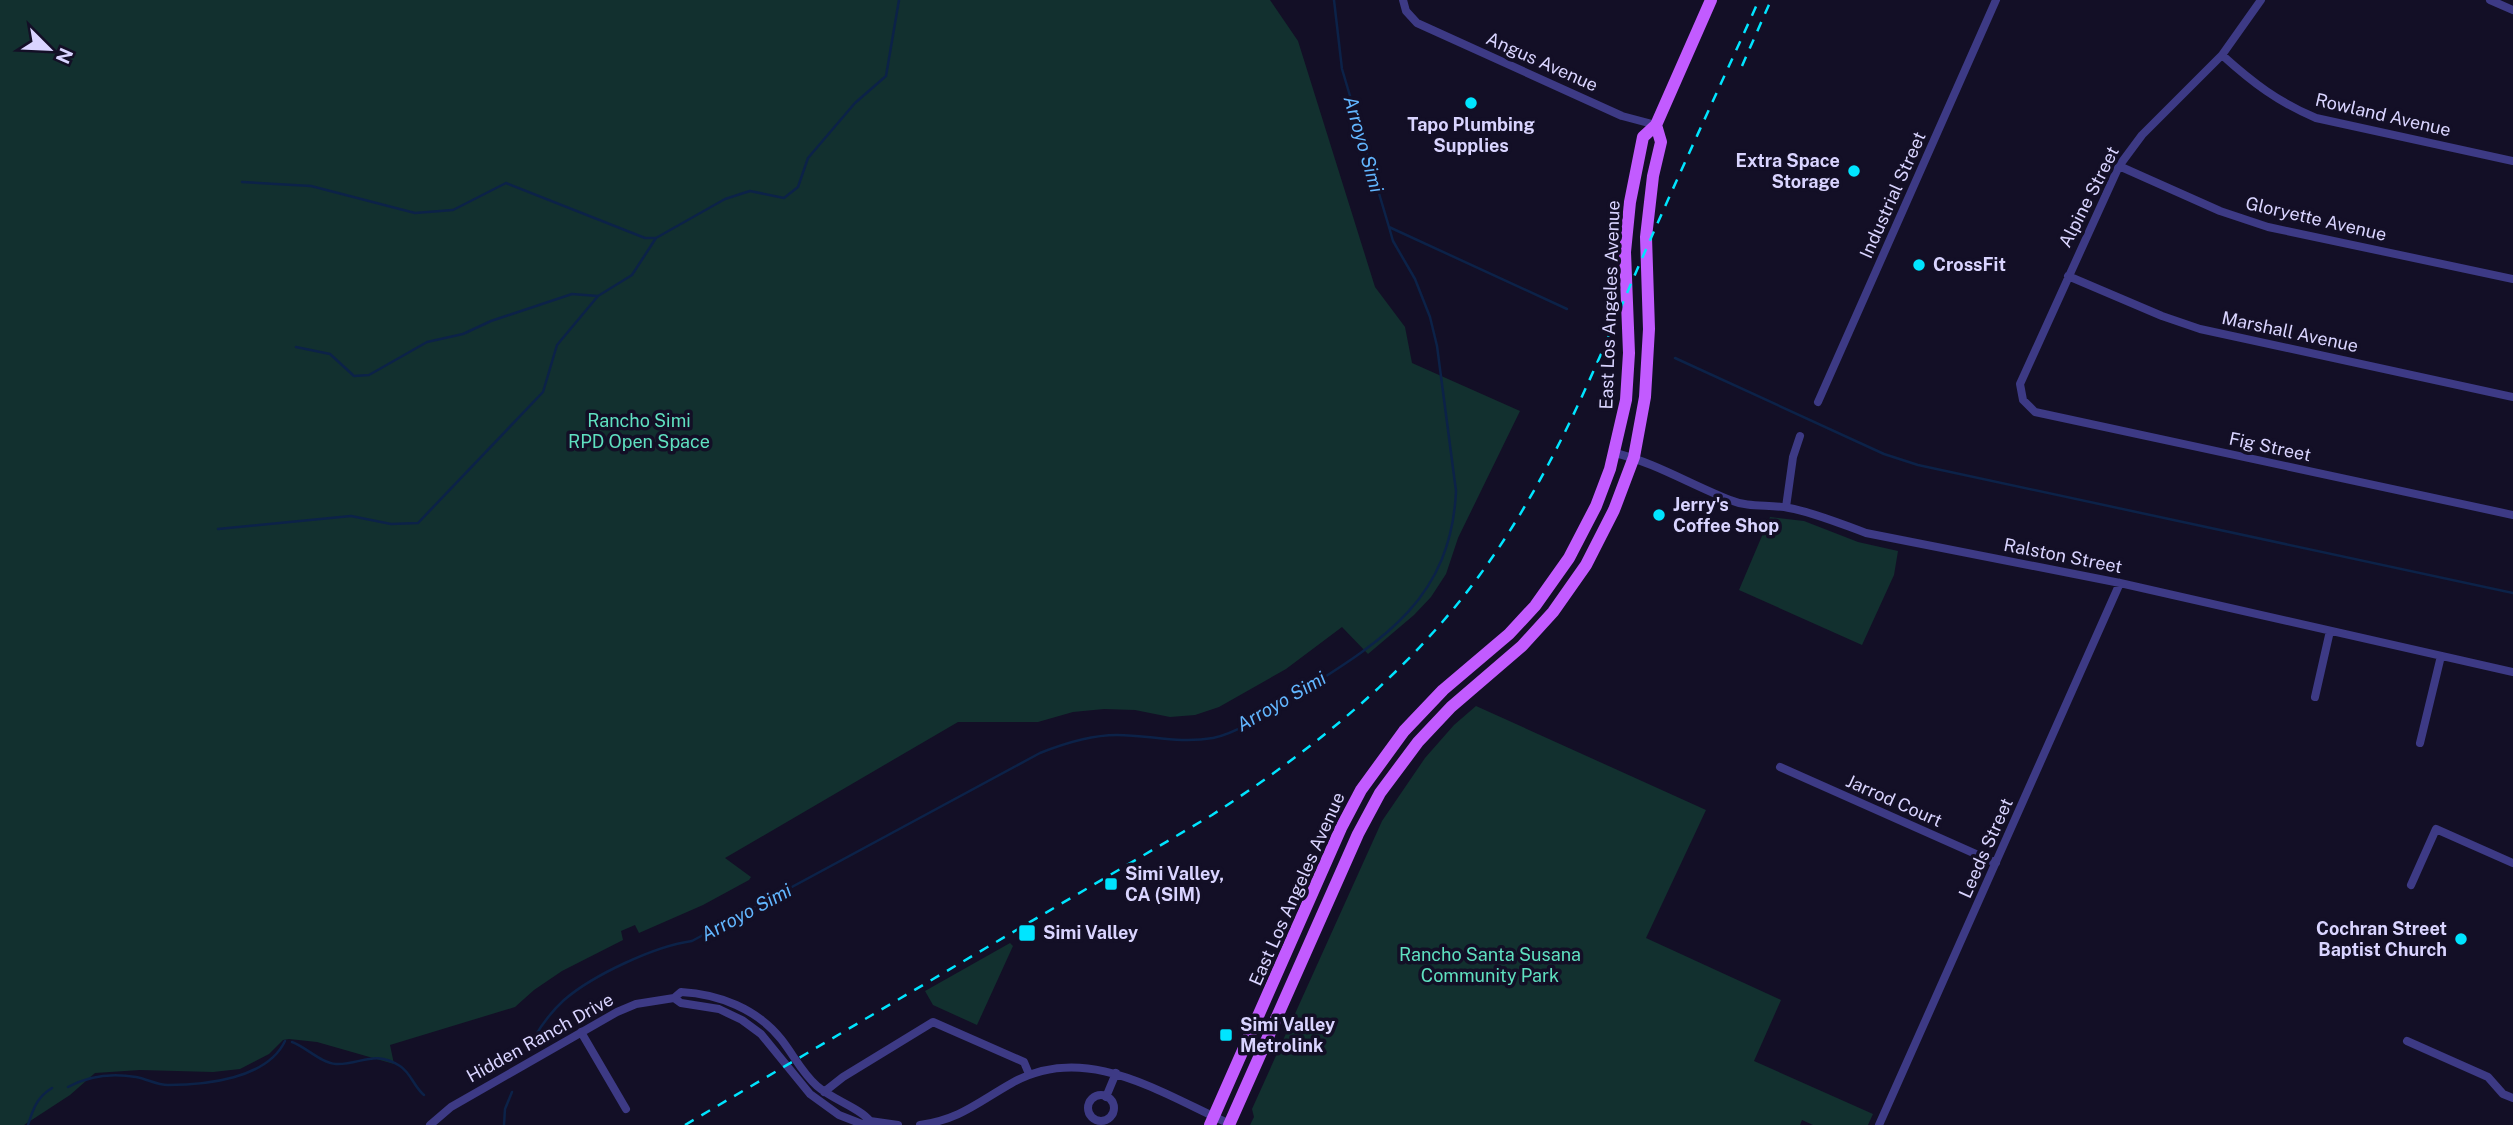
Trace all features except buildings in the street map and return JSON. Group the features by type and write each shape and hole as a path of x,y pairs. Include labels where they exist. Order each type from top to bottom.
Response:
{"main road":[{"name":"East Los Angeles Avenue","path":"1212,1121 1341,828 1361,790 1419,714 1509,634 1552,584 1586,528 1606,482 1626,400 1628,373 1625,252 1630,202 1643,137 1656,125 1711,0"},
{"name":"East Los Angeles Avenue","path":"1229,1125 1358,834 1380,793 1430,728 1522,646 1553,612 1586,565 1623,489 1634,457 1645,397 1648,360 1646,237 1651,188 1661,142 1656,125"}],"street":[{"name":"Angus Avenue","path":"1403,0 1406,11 1417,23 1622,116 1656,125"},
{"name":"Industrial Street","path":"1818,402 1996,0"},
{"name":"Alpine Street","path":"2024,403 2020,384 2119,166 2142,135 2222,55 2261,0"},
{"path":"2490,0 2513,10"},
{"name":"Rowland Avenue","path":"2222,55 2270,95 2291,108 2316,118 2513,161"},
{"name":"Gloryette Avenue","path":"2119,166 2220,211 2268,227 2513,279"},
{"name":"Marshall Avenue","path":"2068,276 2162,316 2200,328 2513,397"},
{"name":"Fig Street","path":"2024,403 2035,412 2513,515"},
{"path":"1786,507 1793,457 1800,436"},
{"name":"Ralston Street","path":"1615,453 1634,457 1746,505 1786,507 1827,518 1866,533 2120,583 2513,672"},
{"name":"Leeds Street","path":"1879,1125 2120,583"},
{"path":"2315,697 2329,631"},
{"path":"2420,744 2441,656"},
{"name":"Jarrod Court","path":"1780,767 1996,863"},
{"path":"2411,885 2436,829 2513,863"},
{"name":"Hidden Ranch Drive","path":"430,1125 451,1107 581,1032 636,1004 674,998 681,992 704,994 734,1004 760,1018 780,1038 807,1076 824,1092 864,1113 870,1121"},
{"name":"Hidden Ranch Drive","path":"674,998 681,1003 719,1009 742,1020 761,1034 798,1082 819,1102 852,1121 862,1124 870,1121 898,1125"},
{"path":"824,1092 843,1077 933,1022 1024,1062 1030,1074"},
{"path":"581,1032 626,1109"},
{"path":"2407,1041 2488,1077 2503,1094 2513,1098"},
{"path":"920,1125 961,1114 1030,1074 1069,1067 1116,1073 1212,1121 1229,1125"},
{"path":"1106,1097 1116,1073"},
{"path":"1099,1096 1106,1097 1113,1105 1110,1117 1091,1121 1088,1110 1090,1102 1099,1096"}],"green space":[{"name":"Rancho Simi RPD Open Space","path":"0,0 1270,0 1298,41 1375,287 1405,327 1412,363 1520,411 1458,538 1446,574 1431,597 1414,615 1368,654 1342,627 1286,669 1219,707 1195,715 1170,717 1135,710 1104,709 1073,712 1038,722 958,722 725,858 751,877 749,880 703,905 639,933 635,925 621,931 623,940 562,971 515,1007 390,1045 394,1064 317,1042 289,1039 283,1040 269,1054 240,1069 213,1072 140,1070 95,1073 70,1095 24,1125 0,1125"},
{"path":"1770,517 1804,521 1858,542 1898,551 1894,575 1862,645 1739,590"},
{"name":"Rancho Santa Susana Community Park","path":"1476,706 1706,810 1646,938 1781,1000 1754,1061 1873,1114 1868,1125 1813,1125 1802,1120 1800,1125 1250,1125 1254,1117 1252,1109 1382,821 1425,758 1454,725"},
{"path":"1010,943 1013,946 977,1025 933,1005 925,991"}],"waterway":[{"path":"296,347 330,354 354,376 369,375 427,342 463,334 491,321 572,294 598,296 632,275 656,238 725,199 750,191 784,198 798,187 808,158 855,103 886,76 899,0"},
{"name":"Arroyo Simi","path":"534,1038 564,1000 591,981 643,955 692,941 1040,753 1097,736 1129,735 1200,740 1223,735 1245,726 1298,694 1357,655 1407,614 1426,589 1441,561 1451,529 1456,491 1437,346 1430,317 1415,279 1393,241 1342,69 1334,0"},
{"path":"242,182 311,186 415,213 453,210 506,183 645,238 656,238"},
{"path":"1389,227 1567,309"},
{"path":"218,529 351,516 391,524 418,523 543,392 557,345 598,296"},
{"path":"1675,358 1884,454 1918,465 2513,593"},
{"path":"68,1087 110,1075 136,1077 168,1085 217,1081 250,1072 264,1064 276,1054 285,1041"},
{"path":"292,1042 330,1063 345,1064 375,1058 391,1061 404,1069 424,1095"},
{"path":"28,1125 36,1104 52,1088"},
{"name":"Arroyo Simi","path":"504,1125 505,1109 512,1092"}],"railway":[{"path":"685,1125 1212,815 1287,764 1357,708 1421,645 1451,612 1500,546 1555,452 1759,0"},
{"path":"1742,66 1771,0"}],"place":[{"name":"Tapo Plumbing Supplies","path":"1471,103"},
{"name":"Extra Space Storage","path":"1854,171"},
{"name":"CrossFit","path":"1919,265"},
{"name":"Jerry's Coffee Shop","path":"1659,515"},
{"name":"Simi Valley, CA (SIM)","path":"1111,884"},
{"name":"Simi Valley","path":"1027,933"},
{"name":"Cochran Street Baptist Church","path":"2461,939"},
{"name":"Simi Valley Metrolink","path":"1226,1035"}]}
